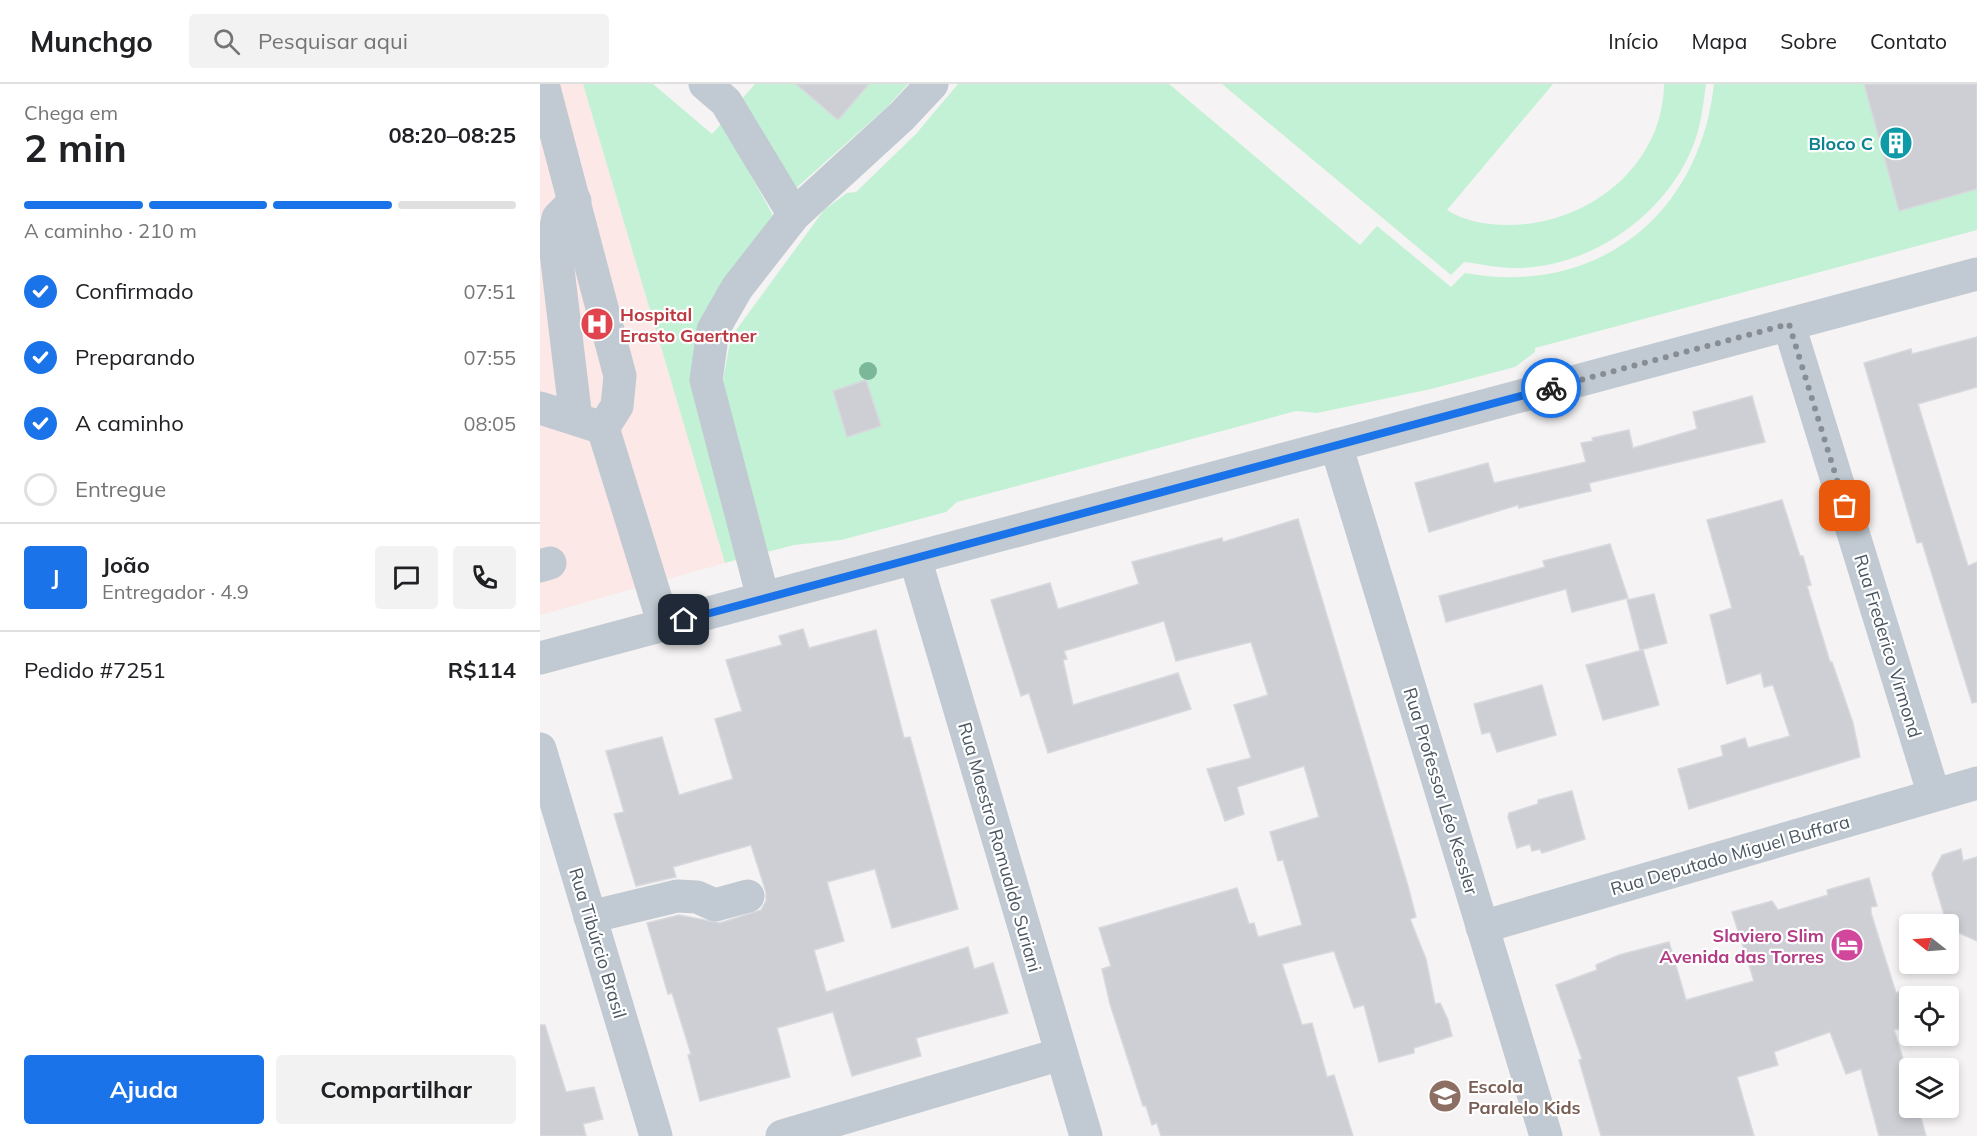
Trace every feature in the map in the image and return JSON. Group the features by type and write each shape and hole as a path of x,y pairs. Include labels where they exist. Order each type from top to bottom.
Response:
{"street":[{"path":"540,408 589,423 617,406 620,376 543,84"},
{"path":"705,84 726,102 794,215"},
{"path":"763,598 706,380 712,330 737,288 794,215 902,117 932,84"},
{"path":"575,201 558,218 554,236 589,423 663,625"},
{"path":"540,658 1977,274"},
{"name":"Rua Frederico Virmond","path":"1789,324 1934,795"},
{"name":"Rua Professor Léo Kessler","path":"1336,445 1546,1136"},
{"name":"Rua Maestro Romualdo Suriani","path":"915,558 1086,1136"},
{"name":"Rua Tibúrcio Brasil","path":"540,749 656,1136"},
{"name":"Rua Deputado Miguel Buffara","path":"1482,927 1977,783"},
{"path":"590,917 677,896 697,897 715,904 748,896"},
{"path":"782,1136 1061,1054"}],"shaded area":[{"name":"Hospital Erasto Gaertner","path":"540,84 583,84 725,563 540,615"}],"green space":[{"path":"583,84 653,84 712,134 722,123 775,219 699,328 743,558 725,563"},
{"path":"755,84 796,84 838,120 869,84 908,84 887,107 795,189 742,99"},
{"path":"958,84 1169,84 1360,245 1377,226 1451,287 1465,273 1513,277 1558,272 1598,258 1634,237 1664,208 1688,172 1705,131 1714,84 1864,84 1899,211 1977,189 1977,230 1535,348 1535,352 1515,367 1431,389 1317,413 1296,411 957,502 946,512 841,540 794,545 767,552 730,419 723,379 731,337 824,210 847,193 856,192 916,134"},
{"path":"1222,84 1553,84 1447,210 1476,222 1508,225 1537,222 1566,215 1592,202 1615,186 1635,165 1650,141 1660,114 1664,84 1706,84 1698,131 1681,171 1644,215 1621,233 1596,248 1570,259 1542,266 1508,268 1464,262 1451,275"}],"building":[{"path":"796,84 869,84 838,120"},
{"path":"1864,84 1977,84 1977,189 1899,211"},
{"path":"1977,337 1977,387 1918,404 1968,566 1977,562 1977,702 1972,703 1922,542 1917,543 1864,363 1911,349 1912,354"},
{"path":"866,380 881,426 847,437 833,391"},
{"path":"1752,396 1765,442 1589,483 1591,491 1519,508 1518,505 1429,532 1415,483 1488,463 1494,483 1586,462 1581,443 1593,441 1592,438 1629,430 1633,448 1697,429 1693,412"},
{"path":"1782,500 1800,556 1803,556 1811,585 1807,586 1830,662 1832,662 1853,723 1860,757 1689,809 1678,769 1723,756 1721,746 1745,738 1748,748 1790,736 1773,685 1764,687 1761,673 1727,684 1710,615 1732,608 1707,520"},
{"path":"1298,519 1408,886 1416,917 1410,919 1426,959 1435,1004 1440,1003 1452,1036 1414,1048 1414,1053 1379,1062 1364,1005 1354,1008 1334,951 1282,964 1302,1025 1312,1023 1327,1077 1334,1075 1353,1136 1161,1136 1157,1123 1152,1125 1146,1106 1143,1106 1110,1004 1102,969 1111,966 1099,928 1237,888 1249,924 1254,923 1258,937 1302,925 1283,860 1278,861 1270,832 1319,817 1304,766 1237,787 1244,814 1225,821 1207,769 1251,758 1234,705 1268,695 1251,642 1176,661 1164,621 1064,651 1067,659 1063,660 1073,705 1178,673 1191,709 1048,753 1029,693 1021,696 991,600 1050,583 1058,609 1139,584 1132,562 1222,538 1223,542"},
{"path":"1610,544 1628,598 1572,612 1566,589 1446,622 1439,596 1545,567 1543,561"},
{"path":"1654,594 1667,643 1640,650 1627,600"},
{"path":"803,629 809,648 876,630 904,738 910,737 958,909 892,928 875,869 827,882 844,941 814,950 826,992 968,947 974,969 993,963 1008,1013 916,1038 921,1056 852,1076 833,1012 777,1028 790,1077 700,1101 688,1055 691,1054 672,993 668,994 647,923 679,915 720,923 761,910 766,901 766,892 751,845 673,867 676,877 636,886 614,814 624,812 606,751 662,737 679,795 733,779 715,719 742,711 726,660 782,645 779,636"},
{"path":"1643,650 1659,705 1603,720 1586,665"},
{"path":"1542,685 1556,735 1497,752 1490,732 1482,734 1474,704"},
{"path":"1572,791 1585,839 1542,853 1540,849 1532,851 1530,844 1517,848 1508,817 1509,813 1538,804 1538,800"},
{"path":"1961,849 1963,861 1977,857 1977,941 1959,933 1959,914 1944,914 1932,874 1942,855"},
{"path":"1869,878 1877,906 1871,907 1871,913 1896,993 1899,992 1899,1029 1894,1030 1903,1058 1899,1058 1899,1118 1921,1118 1926,1136 1879,1136 1861,1069 1846,1074 1830,1032 1774,1052 1778,1065 1737,1077 1754,1136 1601,1136 1579,1060 1582,1059 1556,985 1597,970 1596,965 1619,955 1669,942 1686,1000 1754,981 1732,912 1772,901 1778,910 1828,895 1827,890"},
{"path":"540,1025 545,1025 566,1092 594,1087 603,1119 583,1124 586,1136 540,1136"}],"way so far":[{"path":"1551,388 1789,324 1845,506"}],"place":[{"name":"Bloco C","path":"1896,143"},
{"name":"Hospital Erasto Gaertner","path":"597,324"},
{"name":"Slaviero Slim Avenida das Torres","path":"1847,945"},
{"name":"Escola Paralelo Kids","path":"1445,1096"}],"route":[{"path":"684,620 1551,388"}]}
